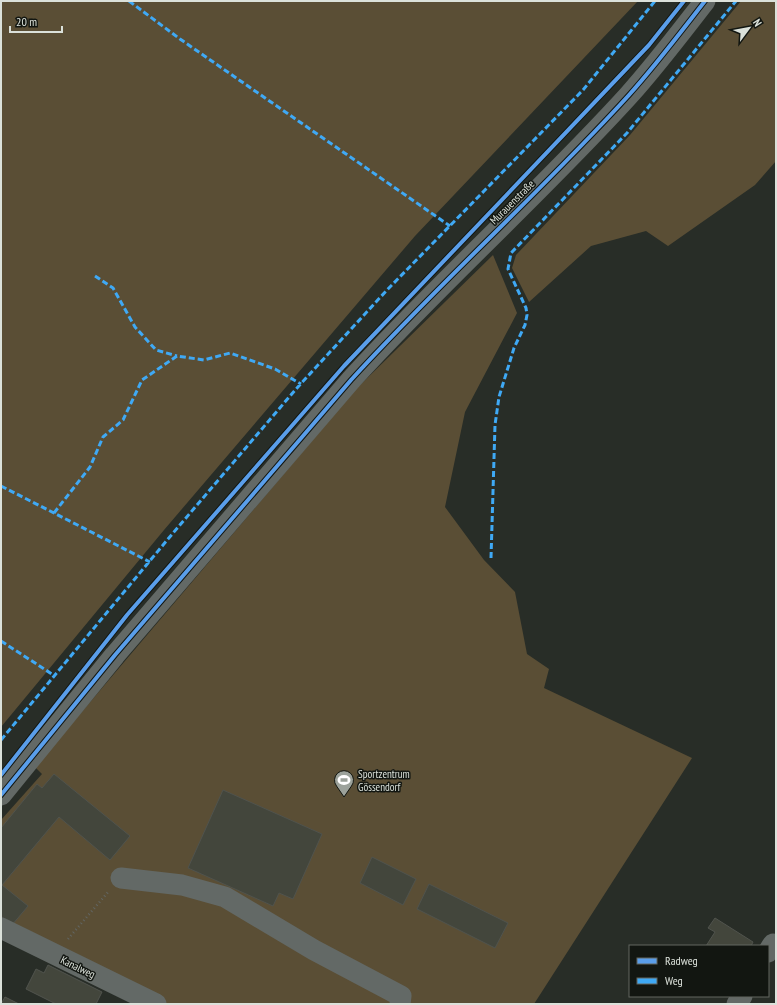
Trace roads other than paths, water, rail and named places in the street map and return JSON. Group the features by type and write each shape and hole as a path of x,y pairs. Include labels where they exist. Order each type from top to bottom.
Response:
{"street":[{"name":"Murauenstraße","path":"1,795 115,655 351,380 391,336 602,123 658,60 705,1"},
{"path":"121,878 182,885 225,897 314,950 401,996 400,1004"},
{"name":"Kanalweg","path":"1,928 156,1004"}],"place":[{"name":"Sportzentrum Gössendorf","path":"344,797"}]}
